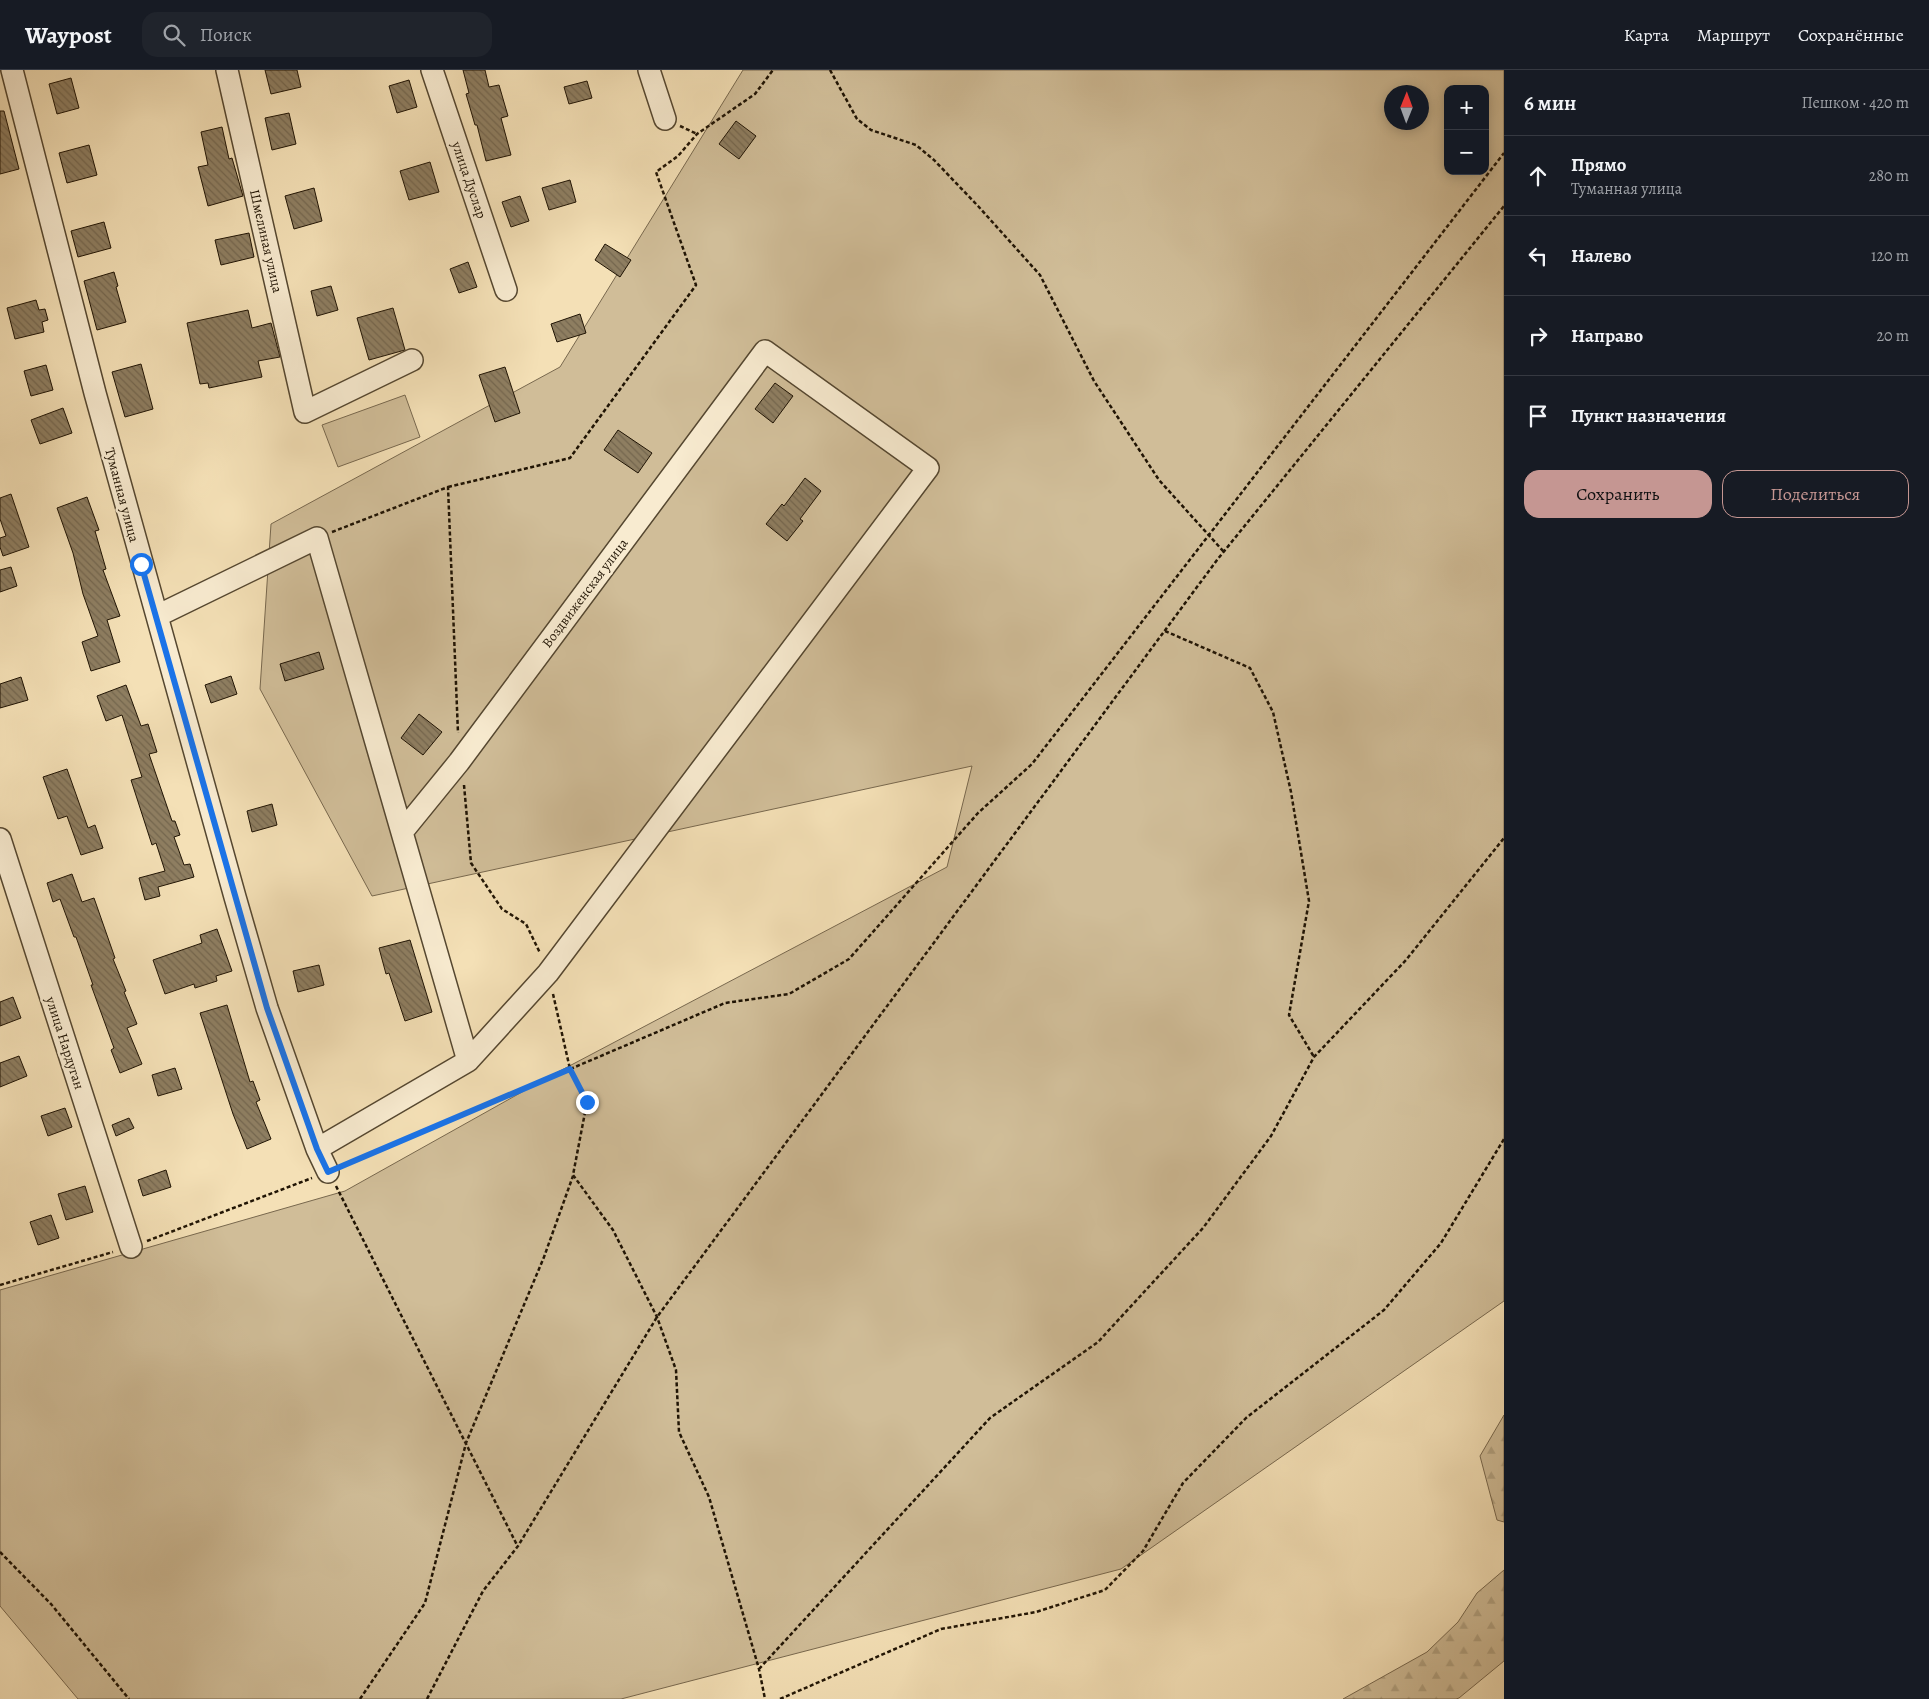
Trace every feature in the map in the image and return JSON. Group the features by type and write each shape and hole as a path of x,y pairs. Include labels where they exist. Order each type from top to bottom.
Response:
{"street":[{"name":"Туманная улица","path":"12,70 95,393 234,897 267,1008 317,1149 328,1172"},
{"name":"Шмелиная улица","path":"227,70 305,412 412,360"},
{"name":"улица Дуслар","path":"432,70 506,290"},
{"path":"649,70 665,119"},
{"name":"Воздвиженская улица","path":"402,832 459,762 765,351 928,468 548,973"},
{"path":"157,616 317,538 468,1062"},
{"name":"улица Нардуган","path":"0,839 131,1246"},
{"path":"317,1149 468,1062 548,973"}],"path":[{"path":"317,538 448,487 570,458 696,286 656,172 678,156 697,134 755,94 773,70"},
{"path":"830,70 856,118 871,130 916,145 934,160 1040,275 1099,390 1159,480 1210,534 1224,552"},
{"path":"0,1285 131,1246 328,1172 725,1003 789,994 849,959 978,813 1032,764 1504,154"},
{"path":"428,1699 483,1591 518,1546 657,1317 1224,552 1504,206"},
{"path":"360,1699 425,1603 466,1443 544,1257 573,1175 587,1102 570,1069 548,973 526,924 502,909 470,863 465,792 459,762 448,487"},
{"path":"1165,630 1250,668 1273,712 1291,792 1309,901 1289,1015 1314,1057"},
{"path":"759,1669 990,1418 1098,1342 1203,1228 1271,1136 1314,1057 1406,960 1504,838"},
{"path":"780,1699 941,1628 1036,1612 1105,1590 1143,1551 1183,1483 1246,1418 1384,1310 1441,1243 1504,1139"},
{"path":"328,1172 518,1546"},
{"path":"573,1175 613,1230 657,1317 676,1370 679,1432 710,1497 759,1669 765,1699"},
{"path":"0,1552 51,1604 129,1699"}],"green space":[{"path":"743,70 1504,70 1504,1301 1121,1569 621,1699 78,1699 0,1606 0,1290 345,1191 556,1073 947,867 972,766 372,896 260,689 271,524 560,367"},
{"path":"405,395 420,437 338,467 322,425"},
{"path":"1504,1415 1504,1522 1497,1520 1480,1456"},
{"path":"1504,1570 1504,1661 1459,1698 1343,1699 1427,1652 1458,1622 1477,1593"}],"building":[{"path":"265,70 297,70 301,87 271,94"},
{"path":"463,70 485,70 489,87 499,85 508,116 501,118 511,155 486,161 477,125 475,125 466,94 469,93"},
{"path":"71,78 79,108 57,114 49,84"},
{"path":"409,80 417,107 397,113 389,86"},
{"path":"587,81 592,98 569,104 564,87"},
{"path":"0,111 4,111 19,169 0,174"},
{"path":"289,113 296,144 272,150 265,118"},
{"path":"736,121 756,136 739,159 719,144"},
{"path":"222,127 229,159 232,158 243,196 208,206 198,167 208,165 201,132"},
{"path":"89,145 97,175 67,183 59,153"},
{"path":"430,162 439,192 409,200 400,171"},
{"path":"570,180 576,202 549,210 542,188"},
{"path":"314,188 322,221 294,229 285,196"},
{"path":"520,196 529,221 511,227 502,202"},
{"path":"104,222 111,248 78,257 71,231"},
{"path":"249,233 254,257 221,265 215,240"},
{"path":"605,244 631,260 620,277 595,260"},
{"path":"468,262 477,287 459,293 450,269"},
{"path":"114,272 118,286 116,287 126,322 97,330 84,281"},
{"path":"331,286 338,310 317,316 311,291"},
{"path":"36,300 39,310 45,309 48,320 42,322 44,332 15,339 7,308"},
{"path":"393,308 405,350 369,360 357,318"},
{"path":"248,310 252,328 271,323 280,357 258,361 262,377 209,388 208,383 200,384 187,323"},
{"path":"580,314 586,333 557,342 551,324"},
{"path":"141,364 153,409 125,417 112,372"},
{"path":"46,365 53,390 31,396 24,371"},
{"path":"505,367 520,413 495,422 479,375"},
{"path":"775,383 793,396 773,423 755,409"},
{"path":"63,408 72,433 40,444 31,420"},
{"path":"618,430 652,453 638,473 604,450"},
{"path":"805,478 821,491 800,519 803,521 787,541 766,524 782,504 784,506"},
{"path":"11,494 29,547 3,556 0,538 6,536 0,519 0,498"},
{"path":"87,497 99,530 95,531 106,569 103,570 120,616 107,620 120,662 91,671 82,642 98,636 83,594 73,553 57,508"},
{"path":"11,567 17,586 0,592 0,570"},
{"path":"319,652 324,669 285,681 280,664"},
{"path":"231,676 237,694 211,703 205,685"},
{"path":"21,677 28,700 0,708 0,684"},
{"path":"126,685 141,726 148,724 157,752 149,754 172,821 175,821 180,835 174,837 184,865 190,864 194,877 158,887 160,896 145,900 139,878 165,871 156,843 152,845 131,780 142,777 122,715 106,721 97,696"},
{"path":"419,714 442,732 423,755 401,738"},
{"path":"67,769 88,828 95,825 103,848 81,855 67,816 58,819 43,777"},
{"path":"272,804 277,825 252,832 247,811"},
{"path":"72,874 82,902 94,898 115,958 113,959 126,991 124,992 137,1024 127,1028 142,1064 120,1073 111,1050 114,1048 76,937 74,937 60,899 53,902 47,883"},
{"path":"217,929 232,971 216,976 217,981 195,988 194,984 165,994 153,960 202,943 200,935"},
{"path":"410,940 432,1012 405,1021 389,973 386,974 379,948"},
{"path":"319,965 324,985 298,992 293,971"},
{"path":"13,997 21,1018 0,1026 0,1002"},
{"path":"227,1005 250,1082 253,1081 260,1100 256,1102 271,1139 247,1149 233,1114 200,1013"},
{"path":"19,1056 27,1076 0,1087 0,1063"},
{"path":"175,1068 182,1089 158,1096 152,1075"},
{"path":"65,1108 72,1127 48,1136 41,1116"},
{"path":"129,1118 134,1128 116,1136 112,1125"},
{"path":"166,1170 171,1187 143,1196 138,1180"},
{"path":"85,1186 93,1212 66,1220 58,1194"},
{"path":"51,1215 59,1238 38,1245 30,1222"}],"route":[{"path":"141,564 267,1008 317,1149 328,1172 570,1069 587,1102"}]}
